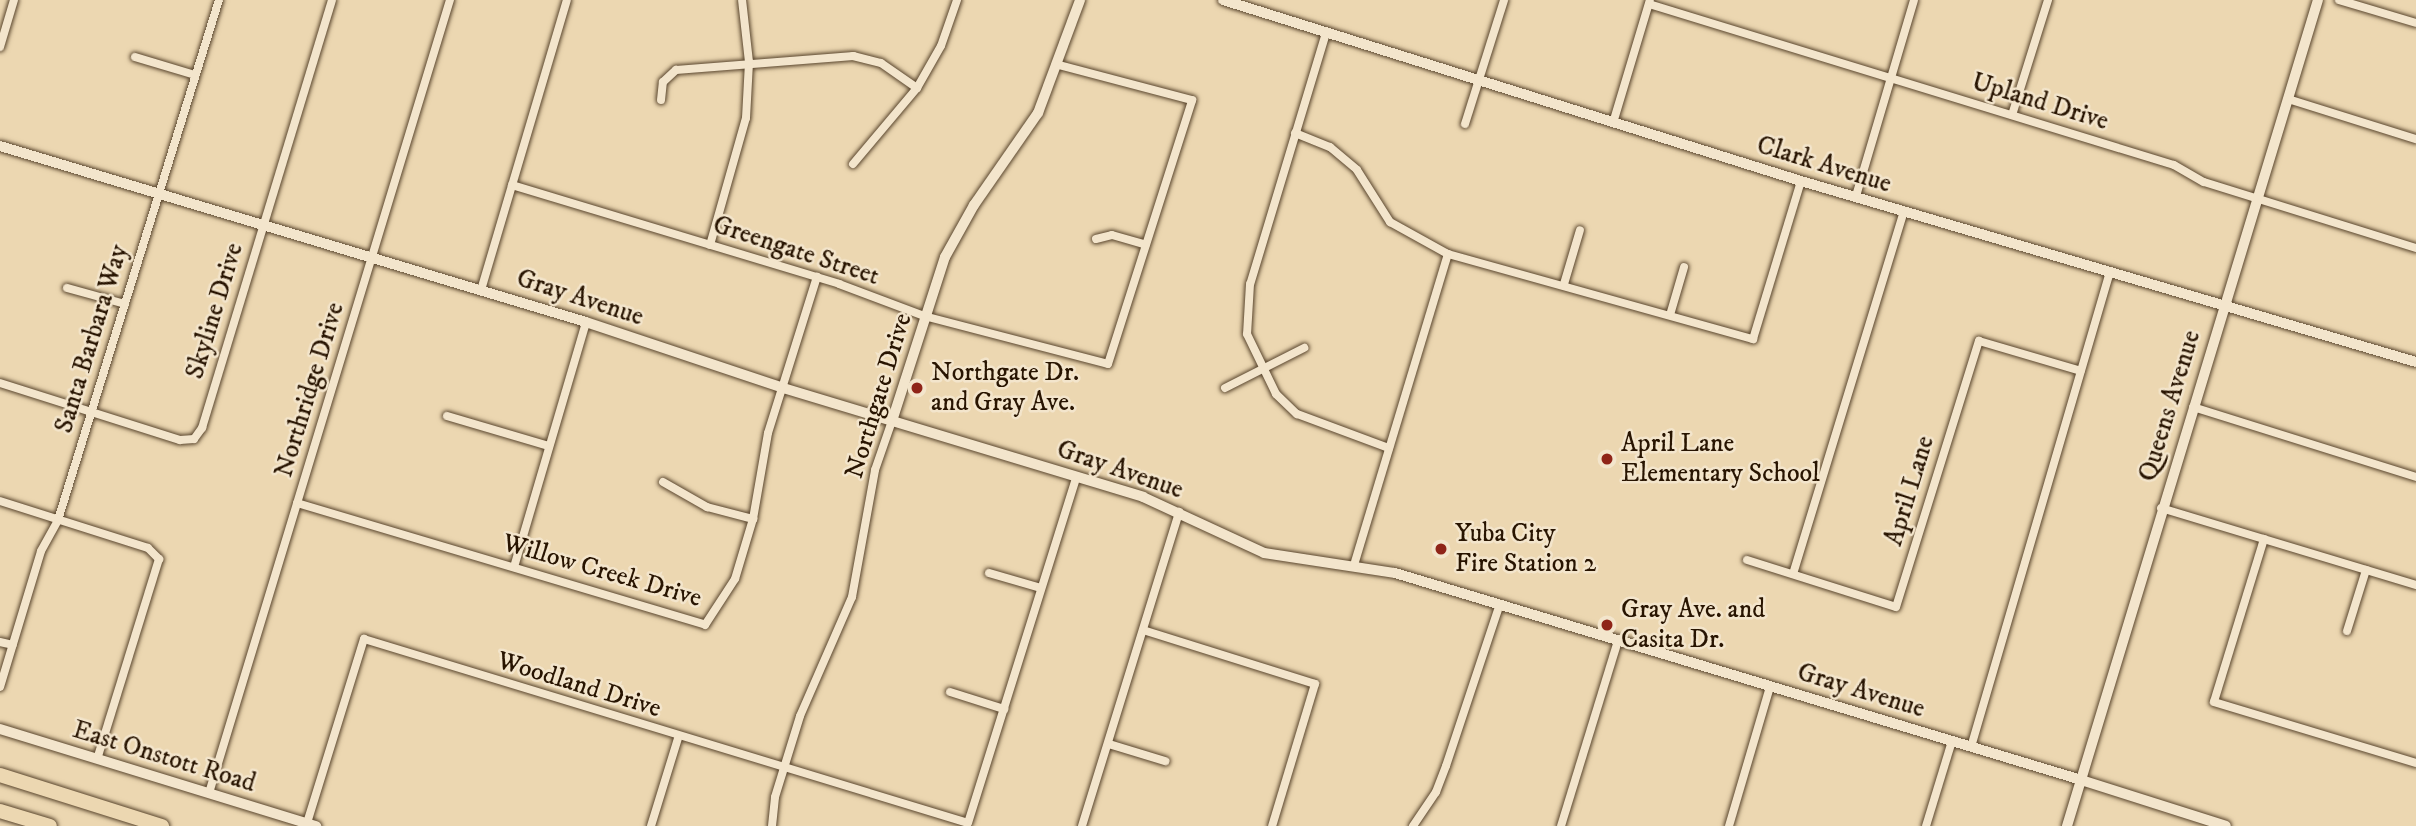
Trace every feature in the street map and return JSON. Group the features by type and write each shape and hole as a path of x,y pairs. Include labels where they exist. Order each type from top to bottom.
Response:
{"highway":[{"path":"0,775 162,826"},
{"path":"0,811 50,826"}],"main road":[{"name":"Queens Avenue","path":"2067,826 2078,779 2318,0"},
{"name":"Gray Avenue","path":"2078,779 2223,825"}],"street":[{"path":"0,47 14,0"},
{"name":"Santa Barbara Way","path":"0,687 41,551 58,520 219,0"},
{"name":"Skyline Drive","path":"0,383 180,440 194,439 202,428 332,0"},
{"name":"Northridge Drive","path":"209,793 450,0"},
{"path":"481,290 567,0"},
{"path":"710,244 742,140 750,62 742,0"},
{"path":"853,164 917,88 941,46 957,0"},
{"name":"Northgate Drive","path":"772,826 783,769 810,687 852,597 875,470 924,316 954,239 1030,127 1059,65 1080,0"},
{"name":"Clark Avenue","path":"1223,0 1801,181 2416,362"},
{"path":"1465,124 1504,0"},
{"path":"1856,196 1914,0"},
{"path":"2012,115 2048,0"},
{"path":"2339,0 2416,23"},
{"path":"1613,123 1650,2"},
{"name":"Upland Drive","path":"1650,2 2174,165 2204,181 2416,248"},
{"path":"1326,33 1250,284 1247,334 1261,369 1276,394 1297,414 1389,448"},
{"path":"661,100 663,82 676,70 750,62 853,56 881,63 917,88"},
{"path":"135,57 195,75"},
{"path":"1059,65 1192,100 1146,245 1112,235 1096,239"},
{"path":"2288,99 2416,139"},
{"path":"1295,133 1330,147 1357,170 1390,222 1448,254 1564,284 1753,339 1801,181"},
{"name":"Gray Avenue","path":"0,146 586,322 783,388 1076,478 1179,512 1264,553 1354,565 1500,604 2078,779"},
{"name":"Greengate Street","path":"512,185 817,277 924,316 1108,364 1146,245"},
{"path":"1793,574 1904,211"},
{"path":"1564,284 1580,230"},
{"path":"1354,565 1448,254"},
{"path":"1670,315 1684,267"},
{"path":"1971,747 2110,273"},
{"name":"Willow Creek Drive","path":"297,503 705,625 735,579 753,519 768,433 817,277"},
{"path":"67,288 125,304"},
{"path":"514,567 586,322"},
{"name":"April Lane","path":"1747,560 1896,607 1979,341 2081,371"},
{"path":"1225,388 1304,348"},
{"path":"2193,407 2416,477"},
{"path":"447,416 549,446"},
{"path":"950,692 1004,709 1076,478"},
{"path":"663,482 707,507 753,519"},
{"path":"0,501 156,552 159,559 97,759"},
{"path":"2161,508 2416,585"},
{"path":"1082,826 1146,631 1179,512"},
{"path":"2264,539 2214,702 2416,763"},
{"path":"2347,631 2366,570"},
{"path":"989,573 1041,588"},
{"path":"1413,826 1436,792 1500,604"},
{"path":"1146,631 1315,684 1272,826"},
{"name":"Woodland Drive","path":"312,825 364,639 678,738 968,823 1004,709"},
{"path":"1561,826 1618,641"},
{"path":"0,642 13,645"},
{"path":"1729,826 1770,687"},
{"name":"East Onstott Road","path":"0,729 312,825"},
{"path":"651,826 678,738"},
{"path":"1926,826 1952,741"},
{"path":"1109,744 1165,761"}],"place":[{"name":"Northgate Dr. and Gray Ave.","path":"917,388"},
{"name":"April Lane Elementary School","path":"1607,459"},
{"name":"Yuba City Fire Station 2","path":"1441,549"},
{"name":"Gray Ave. and Casita Dr.","path":"1607,625"}]}
